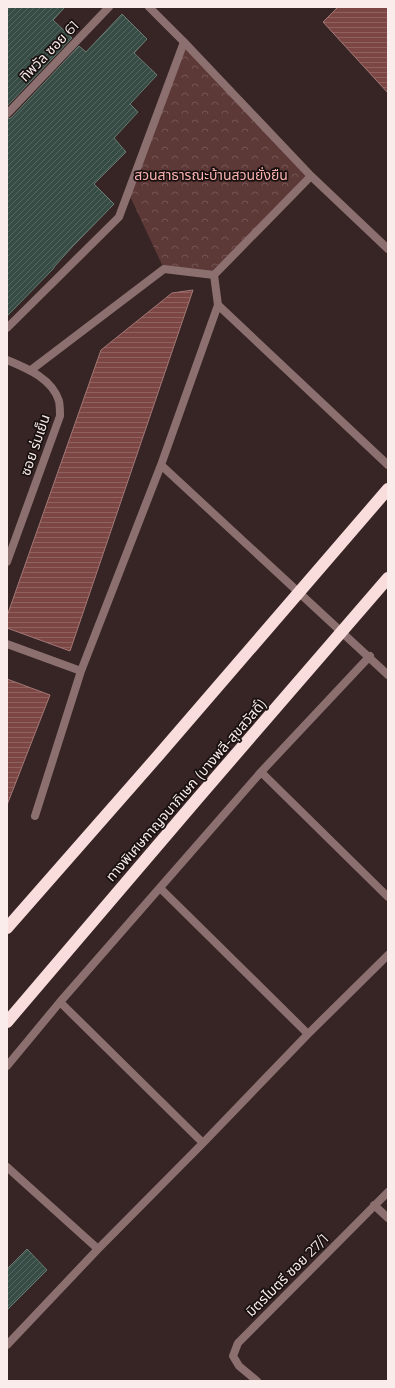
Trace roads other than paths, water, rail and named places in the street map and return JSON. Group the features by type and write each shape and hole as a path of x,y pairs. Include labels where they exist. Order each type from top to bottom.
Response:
{"highway":[{"path":"7,928 158,757 388,489"},
{"name":"ทางพิเศษกาญจนาภิเษก (บางพลี-สุขสวัสดิ์)","path":"7,1022 388,578"}],"street":[{"name":"ทิพวัล ซอย 61","path":"7,114 109,7"},
{"path":"148,7 184,42 311,176 388,249"},
{"path":"7,328 119,217 184,42"},
{"path":"214,275 311,176"},
{"path":"31,370 164,269 214,275"},
{"path":"35,816 81,671 161,465 218,305 214,275"},
{"path":"218,305 388,466"},
{"name":"ซอย ร่มเย็น","path":"7,360 31,370 52,387 59,401 60,416 7,562"},
{"path":"161,465 370,656 388,675"},
{"path":"7,644 81,671"},
{"path":"7,1066 60,1002 261,772 370,656"},
{"path":"261,772 388,896"},
{"path":"160,888 308,1034"},
{"path":"7,1345 98,1249 203,1144 308,1034 388,955"},
{"path":"60,1002 203,1144"},
{"path":"7,1167 98,1249"},
{"name":"มิตรไมตรี ซอย 27/1","path":"257,1381 239,1366 233,1356 238,1343 388,1192"},
{"path":"374,1205 388,1218"}],"park label":[{"name":"สวนสาธารณะบ้านสวนยั่งยืน","path":"211,175"}]}
